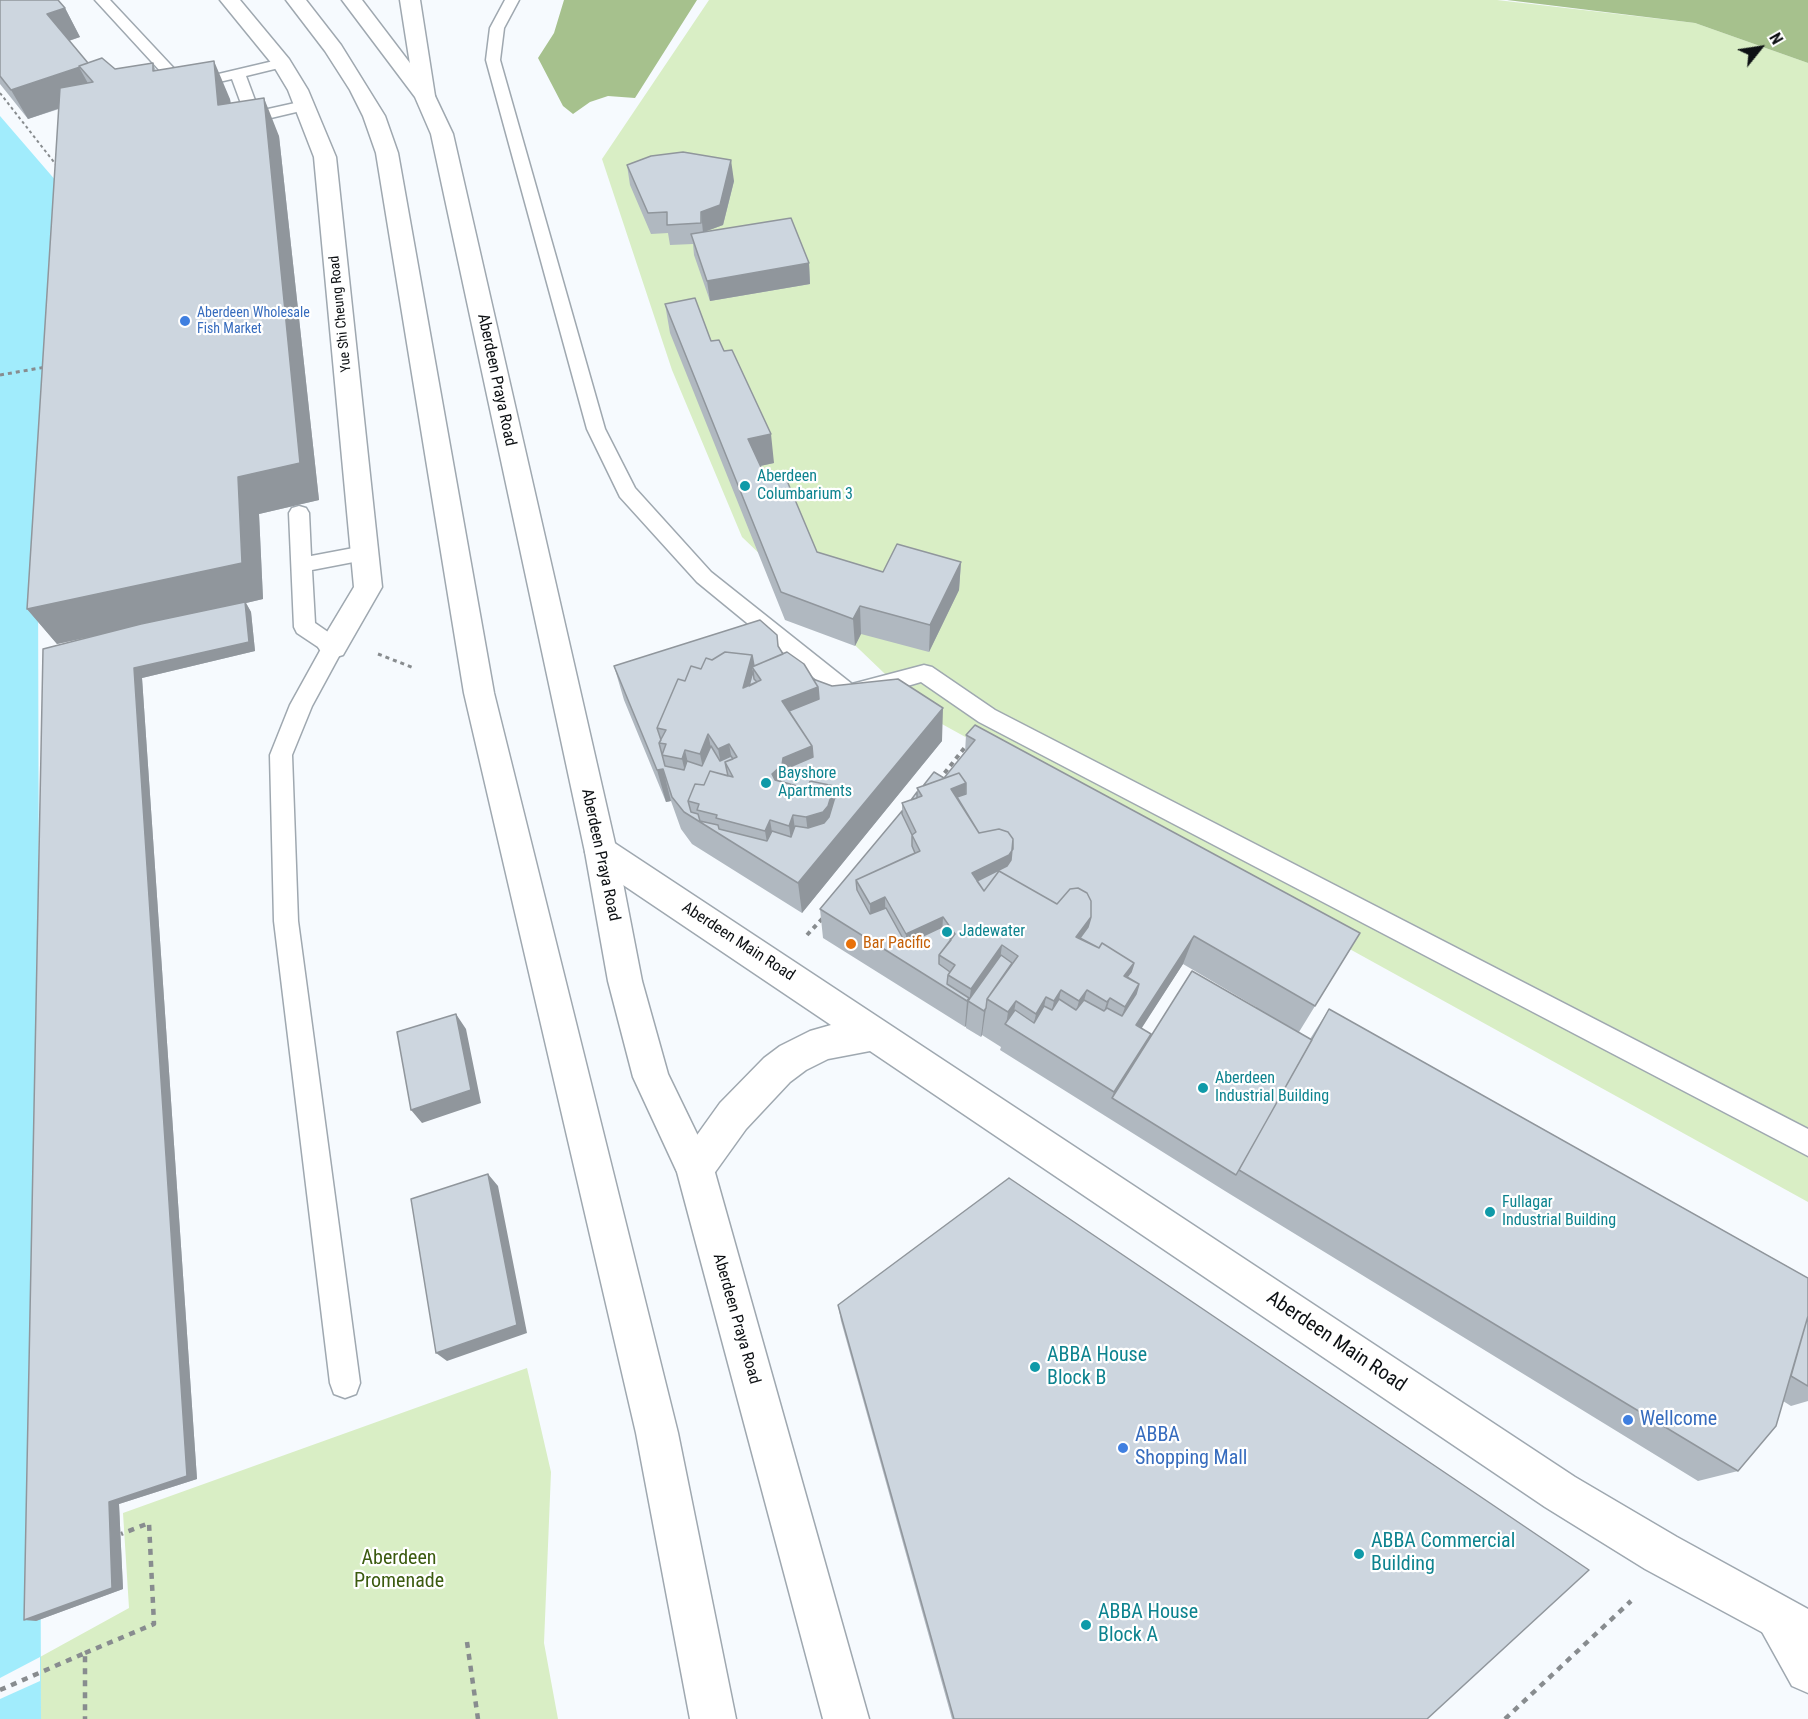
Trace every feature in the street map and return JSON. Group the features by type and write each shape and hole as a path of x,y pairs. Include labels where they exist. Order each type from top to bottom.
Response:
{"main road":[{"name":"Yue Shi Cheung Road","path":"230,0 282,63 298,90 325,157 368,587 333,648"},
{"path":"296,0 334,49 360,90 374,116 387,153 479,693 657,1433 713,1719"},
{"name":"Aberdeen Praya Road","path":"352,0 425,96 442,134 533,556 600,852 625,981 651,1077 695,1169 846,1719"},
{"path":"412,1 425,96"},
{"name":"Aberdeen Main Road","path":"600,852 1560,1492 1793,1628"},
{"path":"695,1169 733,1116 777,1070 793,1058 823,1043 874,1034"},
{"path":"1793,1628 1808,1670"}],"lane":[{"path":"102,0 178,82 193,84 282,63"},
{"path":"512,0 497,28 493,60 596,429 627,492 704,577 849,693 924,673 987,716 1808,1143"},
{"path":"238,74 254,117 304,106"},
{"path":"299,513 305,627 333,648 301,705 281,755 286,921 345,1383"},
{"path":"302,565 364,553"}],"path":[{"path":"0,93 64,175"},
{"path":"0,375 54,365"},
{"path":"373,652 414,668"},
{"path":"936,784 965,749"},
{"path":"800,942 825,916"},
{"path":"0,1689 154,1624 149,1523 121,1534"},
{"path":"1505,1719 1631,1601"},
{"path":"467,1642 478,1719"},
{"path":"85,1653 85,1719"}],"green space":[{"path":"564,0 697,0 635,98 608,96 590,102 573,114 563,106 538,58 554,33"},
{"path":"709,0 1497,0 1695,23 1808,63 1808,1202 931,718 742,537 672,370 602,159"},
{"path":"1507,0 1808,0 1808,63 1695,23"},
{"name":"Aberdeen Promenade","path":"527,1368 551,1472 544,1643 558,1719 41,1719 40,1657 129,1608 123,1513"}],"water":[{"path":"0,116 63,189 38,573 41,1719 0,1719"}],"pier":[{"path":"40,1657 40,1681 0,1699 0,1678"}],"building":[{"path":"0,0 58,0 65,8 47,14 88,63 11,90 0,76"},
{"name":"Aberdeen Wholesale Fish Market","path":"102,58 115,69 153,63 153,71 214,61 218,105 264,98 300,463 238,477 242,563 27,609 60,88 93,82 79,66"},
{"path":"683,152 731,160 720,205 701,212 701,223 667,225 667,212 648,213 627,165 651,156"},
{"path":"791,218 809,263 707,281 691,234"},
{"name":"Aberdeen Columbarium 3","path":"695,298 711,341 719,340 724,351 732,350 771,434 748,439 766,478 785,476 817,552 883,572 897,544 961,562 930,625 860,606 853,619 781,592 665,304"},
{"path":"245,602 249,642 134,668 187,1476 109,1502 112,1588 24,1620 43,649 141,624"},
{"path":"760,620 777,635 778,646 783,654 754,666 752,655 725,652 712,660 706,658 701,669 691,666 685,681 678,679 657,728 665,766 684,770 687,761 702,766 711,746 720,761 731,756 733,759 725,762 728,776 710,771 704,785 695,784 688,801 691,812 698,814 700,821 718,825 719,829 767,841 772,831 791,837 795,826 808,828 824,823 829,817 835,797 834,786 810,781 808,789 779,781 784,777 785,769 813,757 812,746 789,711 819,699 818,687 813,679 832,686 898,679 943,708 798,883 684,812 672,797 663,769 657,770 614,666"},
{"path":"725,652 752,655 743,688 761,680 752,667 787,652 804,664 818,687 782,701 812,746 783,758 782,765 772,774 775,780 808,789 810,781 834,786 828,806 823,812 806,817 793,815 789,826 770,820 765,831 716,818 717,815 697,810 699,804 688,801 695,784 704,785 710,771 733,777 725,762 737,757 729,744 718,749 708,734 700,754 685,750 682,759 662,755 666,744 659,743 666,730 657,728 678,679 685,681 691,666 701,669 706,658 712,660"},
{"path":"753,671 757,682 749,686"},
{"path":"975,725 1360,933 1315,1006 1194,936 1136,1025 1151,1034 1114,1092 1005,1024 1015,1010 1034,1023 1044,1006 1052,1010 1059,999 1076,1010 1084,1000 1104,1011 1107,1008 1122,1016 1136,994 1139,984 1127,977 1134,963 1102,943 1099,948 1080,938 1088,927 1091,917 1091,901 1087,893 1078,888 1070,889 1057,904 999,871 984,891 977,881 1007,866 1011,860 1013,839 1008,832 999,829 979,833 957,797 966,794 966,783 959,773 923,786 934,772 944,778 975,740 966,735"},
{"path":"959,773 966,783 951,789 979,833 999,829 1008,832 1013,839 1013,849 1009,855 972,873 984,891 999,871 1057,904 1070,889 1078,888 1087,893 1091,901 1091,917 1076,937 1099,948 1102,943 1134,963 1124,976 1139,984 1125,1007 1110,998 1107,1002 1087,990 1079,1001 1061,990 1054,1001 1046,997 1036,1014 1016,1001 1008,1012 987,999 1018,956 1002,945 971,989 948,975 955,965 939,955 955,934 943,917 906,934 885,897 870,904 856,880 920,851 912,835 916,832 902,803 922,796 917,788"},
{"path":"902,811 912,835 912,846 915,853 856,880 857,890 870,914 886,908 906,944 942,927 951,940 939,955 939,964 950,972 947,984 969,998 967,1001 820,909"},
{"path":"1001,955 1012,963 987,999 984,1011 968,1001"},
{"name":"Aberdeen Industrial Building","path":"1192,971 1312,1040 1236,1175 1112,1098"},
{"name":"Fullagar Industrial Building","path":"1329,1009 1808,1278 1808,1316 1776,1426 1738,1471 1239,1170"},
{"path":"456,1014 471,1090 411,1110 397,1032"},
{"path":"488,1174 517,1325 436,1353 411,1199"},
{"name":"ABBA Shopping Mall","path":"1009,1178 1589,1570 1427,1719 954,1719 838,1305"},
{"path":"1808,1316 1808,1386 1791,1376"}],"place":[{"name":"Aberdeen Wholesale Fish Market","path":"185,321"},
{"name":"Aberdeen Columbarium 3","path":"745,486"},
{"name":"Bayshore Apartments","path":"766,783"},
{"name":"Jadewater","path":"947,932"},
{"name":"Bar Pacific","path":"851,944"},
{"name":"Aberdeen Industrial Building","path":"1203,1088"},
{"name":"Fullagar Industrial Building","path":"1490,1212"},
{"name":"ABBA House Block B","path":"1035,1367"},
{"name":"Wellcome","path":"1628,1420"},
{"name":"ABBA Shopping Mall","path":"1123,1448"},
{"name":"ABBA Commercial Building","path":"1359,1554"},
{"name":"ABBA House Block A","path":"1086,1625"}]}
